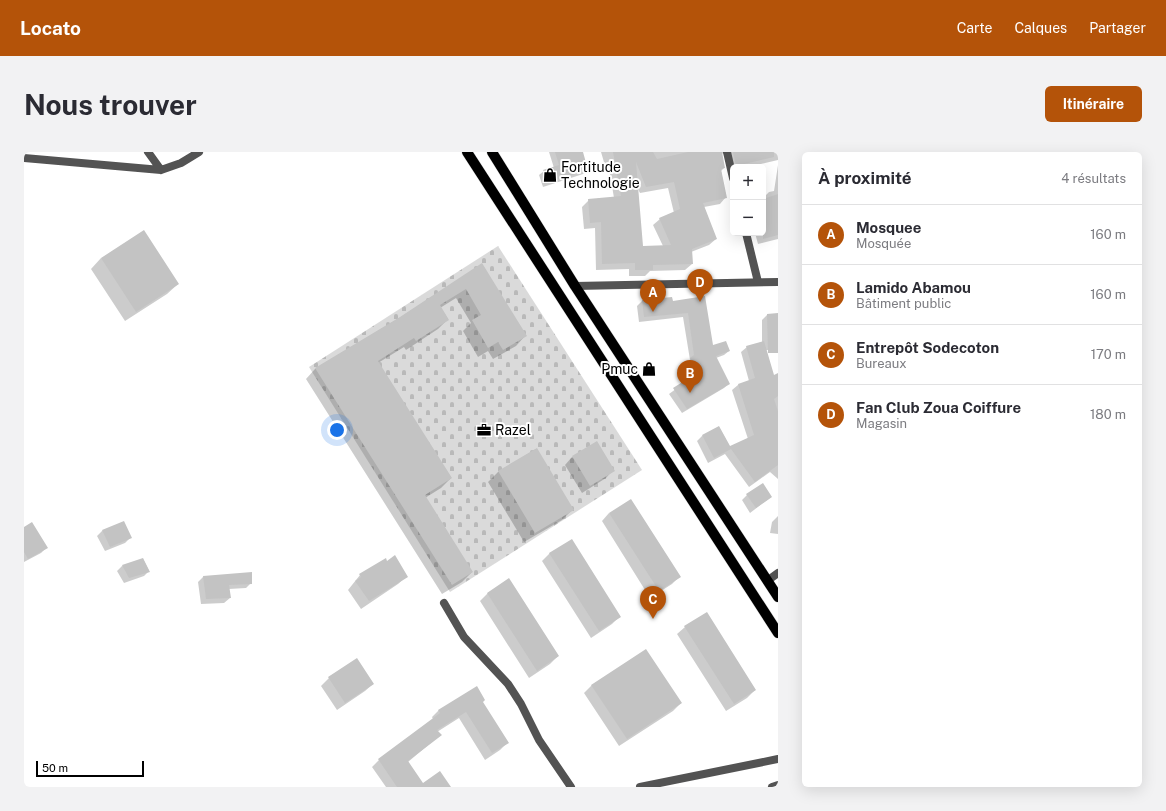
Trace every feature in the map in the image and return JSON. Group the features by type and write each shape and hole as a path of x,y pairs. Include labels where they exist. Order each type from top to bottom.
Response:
{"main road":[{"path":"467,152 778,633"},
{"path":"492,152 575,286 778,597"}],"street":[{"path":"148,152 161,170"},
{"path":"24,158 161,170 181,163 199,152"},
{"path":"727,152 730,165"},
{"path":"747,236 758,282"},
{"path":"575,286 778,282"},
{"path":"767,581 778,573"},
{"path":"444,603 464,637 508,684 521,704 539,740 571,787"},
{"path":"640,787 778,759"},
{"path":"772,787 778,785"}],"green space":[{"path":"498,246 642,470 450,592 309,367"}],"building":[{"path":"555,152 583,152 588,170 547,183 543,170 559,165"},
{"path":"613,152 653,152 657,159 688,152 722,152 725,168 721,169 727,198 703,203 717,239 692,249 693,264 653,265 653,270 635,270 635,263 602,264 601,222 590,223 588,199 621,196","holes":["636,162 646,187 674,182 680,209 659,218 671,245 643,246"]},
{"path":"733,152 774,152 774,157 744,164 736,164"},
{"path":"778,194 778,235 763,239 763,236 766,236 766,198"},
{"path":"144,230 179,284 136,312 101,258"},
{"path":"482,263 527,336 503,350 498,342 488,348 472,320 481,315 466,289 440,305 449,320 416,341 414,338 378,361 452,478 425,495 473,572 452,585 315,368 400,317"},
{"path":"705,296 713,345 726,341 730,351 716,356 730,384 687,409 673,388 700,371 690,358 694,355 688,313 644,317 642,300 672,297 673,301"},
{"path":"778,313 778,353 768,353 767,314"},
{"path":"764,341 774,375 778,373 778,396 774,399 778,411 778,465 755,482 731,449 714,458 702,435 719,426 730,446 754,435 738,384 755,378 746,346"},
{"path":"597,441 615,471 590,486 572,456"},
{"path":"537,448 574,510 535,533 498,471"},
{"path":"763,483 772,497 756,508 746,494"},
{"path":"631,499 681,577 659,591 609,513"},
{"path":"124,521 132,538 110,547 102,530"},
{"path":"32,522 48,548 28,559 24,552 24,527"},
{"path":"572,539 621,617 599,631 549,553"},
{"path":"395,555 408,577 369,601 355,581 361,577 359,574 386,558 387,561"},
{"path":"143,558 150,572 129,578 122,565"},
{"path":"252,572 252,584 229,585 231,598 206,599 203,576"},
{"path":"509,578 559,656 537,671 487,593"},
{"path":"707,612 756,690 734,704 684,626"},
{"path":"646,649 682,703 627,739 591,685"},
{"path":"357,658 374,684 345,703 328,677"},
{"path":"477,686 485,700 483,702 509,743 492,753 466,712 437,730 442,735 408,761 423,783 440,771 451,787 397,787 378,759 440,713 438,710"}],"place":[{"name":"Fortitude Technologie","path":"550,175"},
{"name":"Fan Club Zoua Coiffure","path":"700,302"},
{"name":"Mosquee","path":"653,312"},
{"name":"Pmuc","path":"649,369"},
{"name":"Lamido Abamou","path":"690,393"},
{"name":"Razel","path":"484,430"},
{"name":"Entrepôt Sodecoton","path":"653,619"}]}
